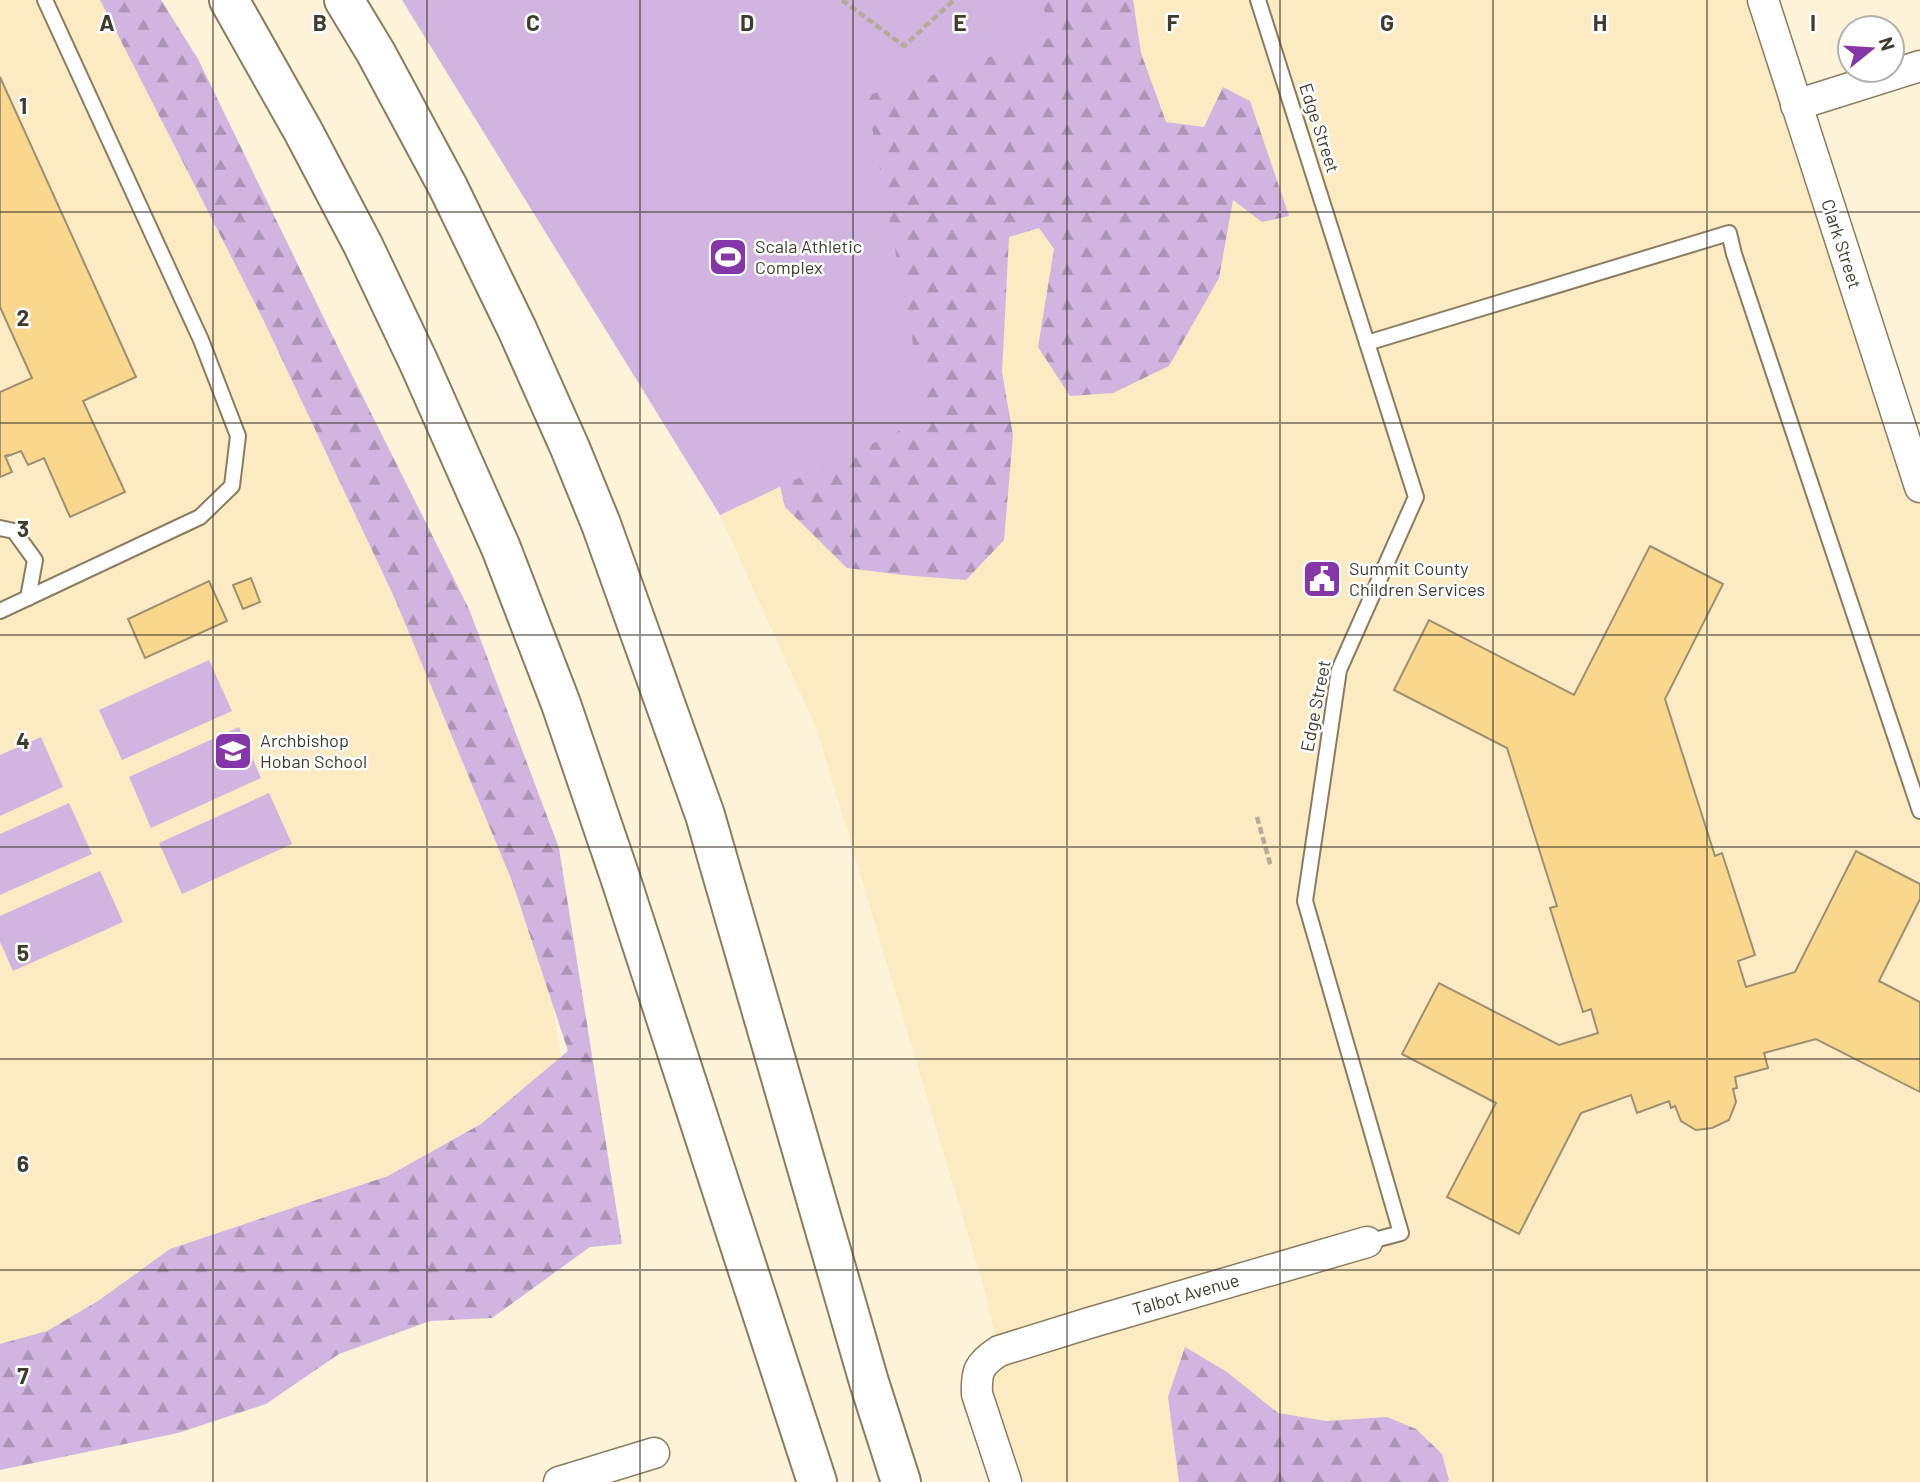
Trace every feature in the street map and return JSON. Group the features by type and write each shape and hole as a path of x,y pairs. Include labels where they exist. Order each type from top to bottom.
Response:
{"highway":[{"path":"229,0 363,245 425,375 501,548 561,704 616,864 817,1482"},
{"path":"344,0 376,53 454,199 517,329 601,524 705,816 869,1382 901,1482"},
{"path":"725,1203 769,1396 792,1482"},
{"path":"869,1382 909,1482"}],"street":[{"name":"Clark Street","path":"1763,0 1920,487"},
{"path":"1796,105 1920,66"},
{"name":"Talbot Avenue","path":"1006,1482 977,1394 976,1380 979,1369 988,1358 999,1351 1089,1323 1367,1242"},
{"path":"559,1482 654,1453"}],"lane":[{"path":"0,611 200,517 232,486 238,436 201,340 45,0"},
{"name":"Edge Street","path":"1258,0 1416,497 1339,670 1305,901 1401,1233"},
{"path":"1367,343 1729,233 1834,558 1920,811"},
{"path":"0,528 14,531 35,560 28,598"},
{"name":"Talbot Avenue","path":"1367,1242 1401,1233"}],"path":[{"path":"842,0 904,46 954,0"},
{"path":"1257,817 1271,867"}],"shaded area":[{"name":"Archbishop Hoban School","path":"0,0 100,0 262,317 537,902 590,1247 0,1414"},
{"path":"1041,0 1763,0 1920,487 1920,1482 1006,1482 977,1394 999,1351 984,1288 817,730 720,515 927,418"}],"green space":[{"path":"100,0 161,0 198,59 469,609 559,848 622,1244 590,1247 492,1318 430,1321 339,1354 266,1404 178,1433 0,1470 0,1344 47,1331 98,1301 170,1249 388,1176 481,1124 568,1051 512,881 395,599 262,317"},
{"name":"Scala Athletic Complex","path":"402,0 1041,0 1053,37 866,96 927,418 720,515"},
{"path":"775,0 1133,0 1141,53 1166,122 1204,127 1223,87 1250,101 1289,216 1262,222 1233,200 1219,278 1169,366 1113,393 1070,396 1038,347 1054,249 1039,228 1009,237 1002,372 1013,435 1004,540 966,580 847,568 785,507 775,465"},
{"path":"209,660 232,711 122,760 99,710"},
{"path":"239,727 261,778 151,828 129,777"},
{"path":"41,737 63,787 0,816 0,755"},
{"path":"269,793 292,844 182,894 159,843"},
{"path":"69,803 92,854 0,895 0,834"},
{"path":"100,871 123,922 13,971 0,942 0,916"},
{"path":"1185,1347 1227,1372 1278,1413 1326,1421 1387,1417 1416,1429 1442,1454 1449,1480 1179,1482 1168,1397"}],"building":[{"path":"0,77 136,377 83,401 125,492 70,517 44,458 28,465 21,451 5,456 12,472 0,477 0,392 32,378 0,307"},
{"path":"1650,546 1723,584 1665,699 1715,856 1722,853 1755,955 1738,961 1746,987 1795,972 1856,851 1920,884 1920,899 1879,981 1920,1002 1920,1092 1816,1039 1764,1053 1768,1068 1735,1077 1737,1088 1733,1089 1736,1102 1729,1120 1712,1128 1696,1130 1681,1121 1675,1106 1671,1108 1669,1101 1637,1113 1631,1095 1581,1113 1519,1234 1447,1197 1496,1103 1402,1054 1439,983 1559,1045 1598,1033 1591,1009 1583,1012 1550,908 1557,906 1507,748 1394,690 1429,620 1574,695"},
{"path":"251,578 260,602 243,609 233,585"},
{"path":"209,581 227,621 145,658 128,619"}],"place":[{"name":"Scala Athletic Complex","path":"728,257"},
{"name":"Summit County Children Services","path":"1322,579"},
{"name":"Archbishop Hoban School","path":"233,751"}]}
